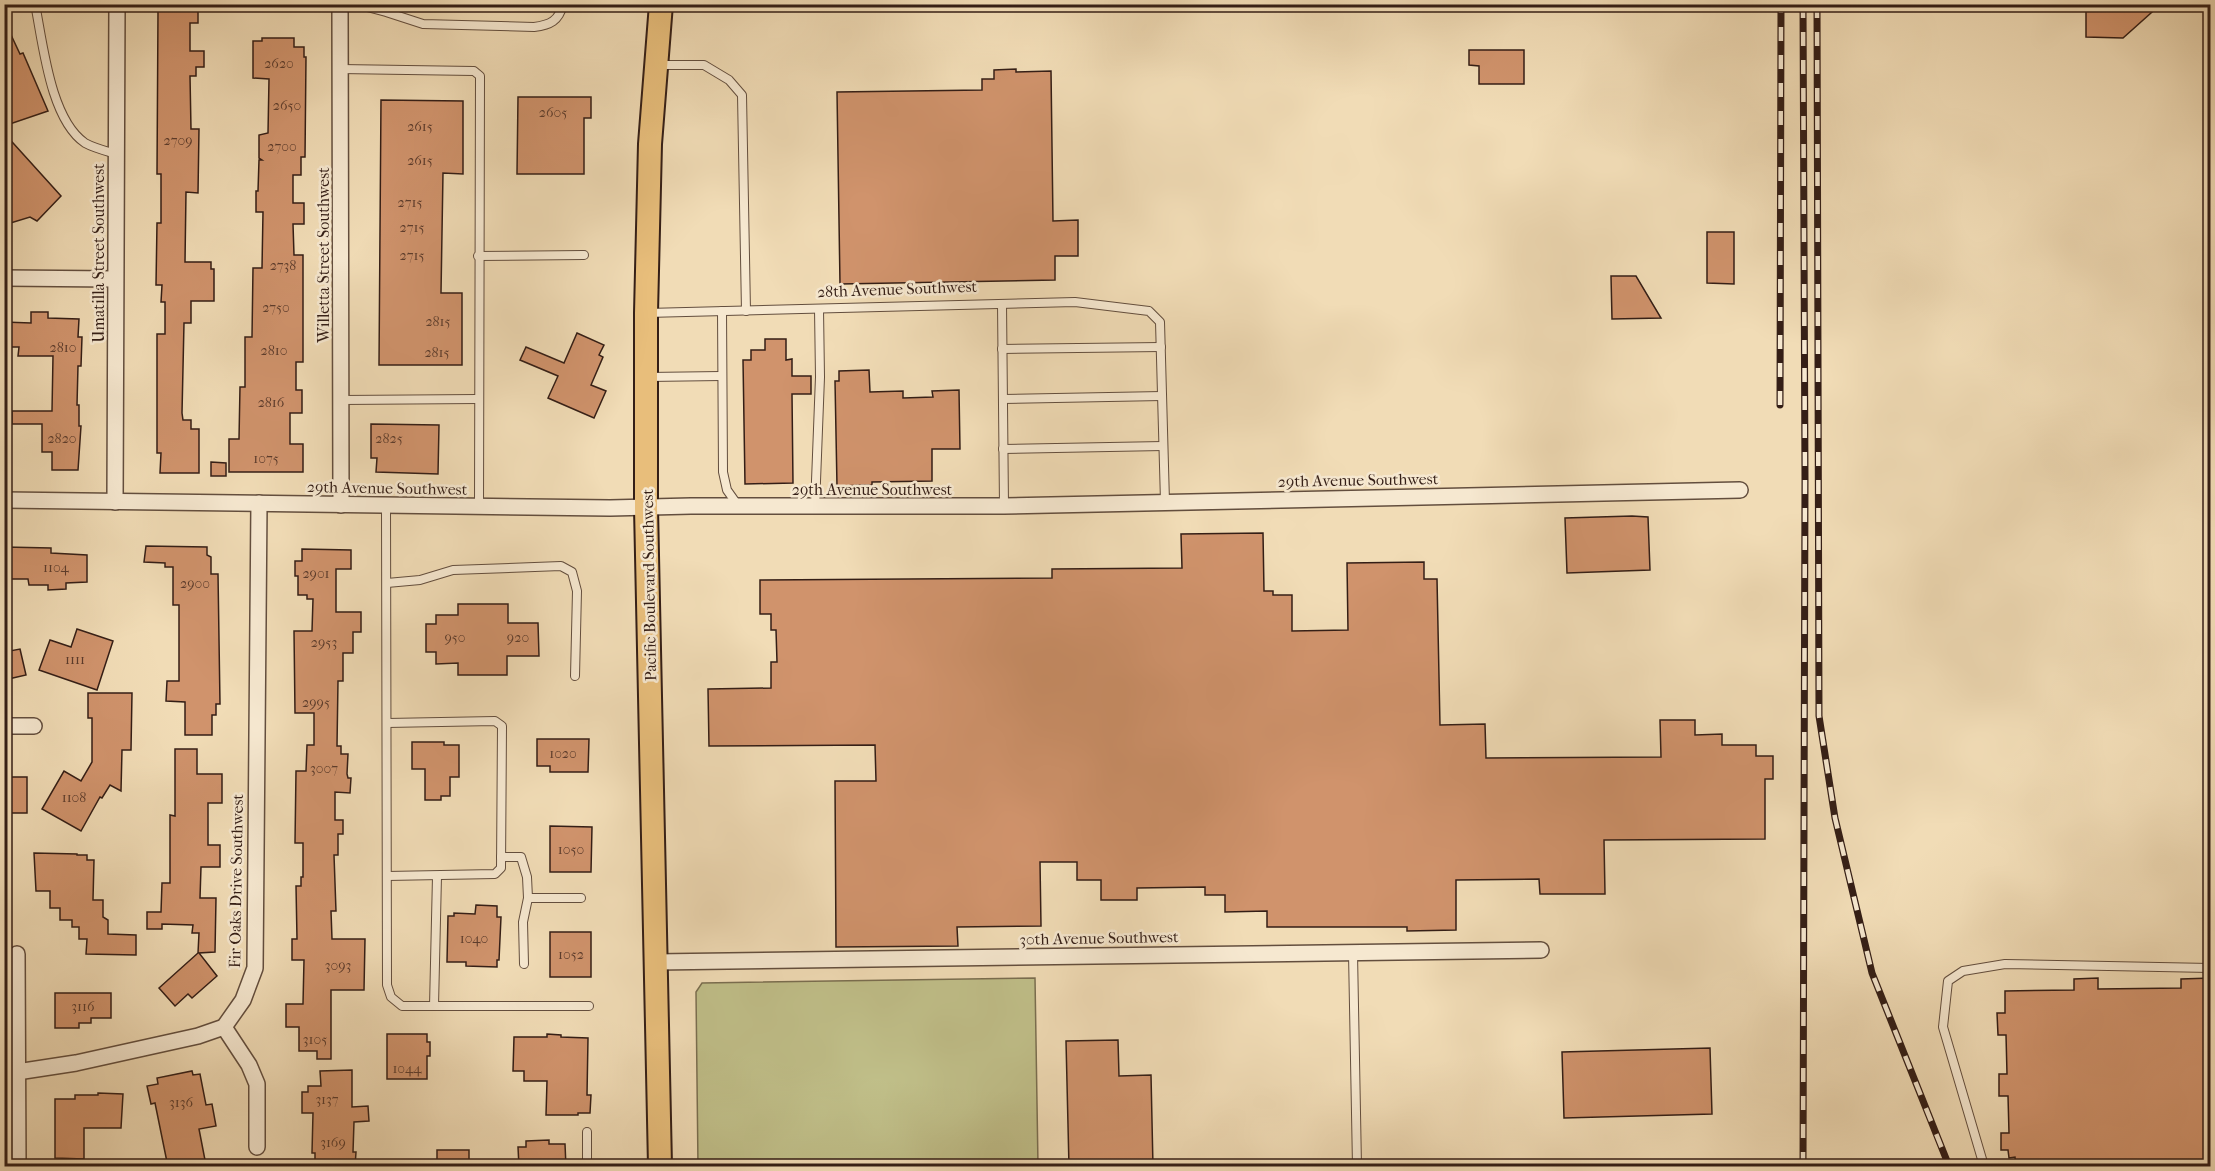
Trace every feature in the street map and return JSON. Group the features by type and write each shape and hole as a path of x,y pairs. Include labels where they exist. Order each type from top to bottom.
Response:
{"main road":[{"name":"Pacific Boulevard Southwest","path":"660,1167 646,507 646,313 650,144 661,4"}],"street":[{"name":"Umatilla Street Southwest","path":"115,502 117,4"},
{"name":"Willetta Street Southwest","path":"340,4 341,504"},
{"path":"4,278 115,279"},
{"name":"29th Avenue Southwest","path":"4,500 479,508 1004,506 1740,490"},
{"name":"Fir Oaks Drive Southwest","path":"224,1027 243,1000 255,968 259,503"},
{"path":"4,726 34,726"},
{"name":"30th Avenue Southwest","path":"656,962 1541,951"},
{"path":"17,954 12,1072 18,1167"},
{"path":"12,1072 76,1063 198,1036 224,1027 249,1065 257,1084 257,1147"}],"lane":[{"path":"35,4 46,61 57,102 64,116 77,135 87,144 116,154"},
{"path":"356,4 423,24 534,27 548,25 557,19 564,4"},
{"path":"656,65 704,65 729,80 742,95 746,311"},
{"path":"340,69 474,71 480,76 479,508"},
{"path":"478,256 584,255"},
{"name":"28th Avenue Southwest","path":"646,313 1075,302 1149,310 1160,322 1161,347"},
{"path":"1002,304 1004,506"},
{"path":"815,507 820,377 819,309"},
{"path":"722,311 723,472 727,490 740,507"},
{"path":"1002,349 1161,347 1165,502"},
{"path":"646,377 721,376"},
{"path":"1003,399 1162,396"},
{"path":"341,400 478,399"},
{"path":"1003,449 1163,446"},
{"path":"386,507 387,985 391,998 402,1006 589,1006"},
{"path":"387,583 420,580 453,570 561,566 572,572 577,591 575,676"},
{"path":"2211,689 2208,693 2211,789"},
{"path":"387,723 495,721 502,726 501,868 495,874 387,876"},
{"path":"501,857 521,857 527,877 524,964"},
{"path":"434,1006 437,876"},
{"path":"528,898 581,898"},
{"path":"1353,953 1357,1167"},
{"path":"1984,1167 1943,1027 1948,981 1963,971 2005,964 2211,968"},
{"path":"587,1132 587,1167"}],"path":[{"path":"413,7 530,9 530,4"}],"shaded area":[{"path":"1035,978 1038,1166 698,1166 696,992 702,983"}],"building":[{"path":"161,4 198,4 198,23 190,23 190,51 204,51 204,67 196,67 196,76 190,76 191,129 199,129 198,193 186,192 185,262 211,262 211,269 214,269 214,301 191,301 191,323 184,323 182,413 183,420 191,420 191,429 199,429 199,473 160,473 161,453 157,453 157,334 165,334 165,302 161,302 162,285 156,285 157,223 161,223 161,174 157,174 158,11 160,11"},
{"path":"2086,4 2161,4 2123,38 2086,37"},
{"path":"4,20 20,54 23,53 48,111 4,126"},
{"path":"262,38 294,38 294,47 304,47 304,57 306,57 305,157 301,157 301,175 293,175 293,203 304,203 304,224 293,224 294,255 303,255 303,362 296,362 296,390 302,390 302,413 290,413 290,444 303,444 303,472 229,472 229,439 239,439 240,387 245,387 245,337 252,337 253,268 262,268 263,212 256,212 256,191 258,191 259,160 262,160 259,158 259,135 268,133 269,79 253,78 253,41 262,41"},
{"path":"1469,50 1524,50 1524,84 1479,84 1479,66 1469,65"},
{"path":"1016,69 1016,72 1051,71 1053,221 1078,220 1078,256 1055,256 1055,280 840,284 837,92 982,90 982,79 994,79 994,70"},
{"path":"518,97 591,97 591,118 584,118 584,174 517,174"},
{"path":"381,100 463,101 463,174 443,173 441,293 462,293 462,365 379,365"},
{"path":"4,133 61,196 37,221 30,217 4,225"},
{"path":"1707,232 1734,232 1734,284 1707,283"},
{"path":"1611,276 1636,276 1661,318 1612,319"},
{"path":"31,312 48,312 48,318 79,319 78,337 82,337 81,366 78,366 77,405 79,405 79,426 81,426 78,470 52,470 52,452 42,452 42,424 12,424 12,411 52,411 53,356 18,356 19,347 4,347 4,322 31,323"},
{"path":"577,333 604,345 599,355 603,357 591,385 606,391 594,418 548,398 558,376 520,360 526,347 564,363"},
{"path":"765,339 786,339 786,360 792,359 792,376 811,376 811,394 792,394 793,483 745,484 743,360 751,360 751,350 765,350"},
{"path":"869,370 870,392 903,391 903,398 933,397 932,391 959,390 960,449 932,449 932,481 872,482 872,485 837,486 835,381 839,381 839,371"},
{"path":"371,424 439,425 438,474 376,472 377,458 371,458"},
{"path":"211,462 226,463 226,476 211,476"},
{"path":"1648,517 1650,570 1567,573 1565,518"},
{"path":"1263,533 1264,591 1273,591 1273,595 1292,595 1292,631 1348,630 1347,563 1424,562 1424,579 1437,579 1440,725 1485,724 1486,758 1661,757 1660,720 1695,720 1695,735 1722,734 1722,745 1756,745 1756,756 1773,756 1773,779 1765,779 1765,839 1604,840 1605,894 1540,894 1539,879 1456,880 1456,930 1407,931 1407,927 1267,927 1267,911 1225,912 1225,895 1205,895 1205,887 1137,888 1137,900 1101,900 1101,880 1077,880 1077,862 1040,862 1041,926 957,927 958,946 836,947 835,781 876,781 875,745 709,746 708,689 771,688 771,662 777,662 776,630 771,630 771,614 760,614 760,580 1052,578 1052,569 1182,568 1181,534"},
{"path":"146,546 207,547 207,555 211,557 211,574 218,574 220,704 216,704 216,715 212,715 212,735 185,735 185,702 166,701 167,681 179,681 179,605 173,605 173,567 165,567 165,563 144,562"},
{"path":"4,547 51,548 51,553 87,555 87,582 66,583 66,589 48,590 48,585 29,585 28,579 4,579"},
{"path":"302,549 351,550 351,569 336,569 336,612 361,612 361,632 353,632 353,653 343,653 343,681 338,681 337,746 341,746 341,754 348,754 347,774 348,778 351,778 350,793 335,792 335,820 343,820 343,834 338,834 338,855 334,855 336,911 331,911 332,939 365,939 364,990 331,990 331,1059 317,1059 317,1051 299,1051 299,1027 286,1027 286,1004 303,1004 304,960 292,960 292,939 297,939 296,886 301,886 301,877 303,877 303,843 295,843 296,771 306,771 307,745 314,745 314,713 295,713 294,631 312,631 313,599 307,599 307,595 298,595 298,576 295,576 295,561 302,561"},
{"path":"458,604 508,604 508,623 538,623 539,656 507,656 507,675 458,675 458,663 436,664 436,652 426,652 426,624 436,624 436,615 458,615"},
{"path":"77,629 113,641 97,690 39,670 50,640 71,647"},
{"path":"20,649 26,675 4,680 4,652"},
{"path":"88,693 132,693 131,750 122,750 121,791 110,785 102,798 100,797 81,831 42,809 64,771 81,781 92,762 92,718 88,718"},
{"path":"537,739 589,739 588,772 550,772 550,766 537,766"},
{"path":"412,742 444,742 444,745 459,745 459,777 450,777 450,796 441,796 441,800 425,800 425,769 412,769"},
{"path":"175,749 197,749 197,774 222,774 222,803 208,803 208,845 220,845 220,867 201,867 200,898 216,898 215,952 199,953 217,976 192,998 188,994 175,1006 159,988 198,953 199,933 192,933 193,925 162,924 162,929 147,929 147,912 161,912 162,883 170,883 170,815 175,816"},
{"path":"4,777 27,777 27,813 5,813"},
{"path":"550,826 592,827 591,872 550,872"},
{"path":"34,853 87,855 87,860 94,860 93,900 103,900 103,917 108,920 108,934 136,935 136,955 86,954 87,939 79,939 79,927 72,927 72,920 60,920 60,908 50,908 50,891 36,891"},
{"path":"476,905 497,906 497,917 501,917 497,967 466,966 466,962 447,962 448,916 454,916 454,913 475,914"},
{"path":"550,932 591,932 591,977 550,977"},
{"path":"2098,978 2098,989 2181,988 2181,979 2211,978 2211,1167 2016,1167 2015,1157 2009,1158 2008,1150 2001,1150 2001,1133 2009,1133 2008,1096 1999,1096 1999,1074 2007,1074 2006,1035 1998,1035 1997,1013 2005,1013 2005,991 2074,990 2074,979"},
{"path":"55,993 111,993 111,1018 91,1018 91,1023 79,1023 79,1028 55,1028"},
{"path":"387,1034 427,1034 427,1042 430,1042 430,1056 427,1056 427,1079 387,1079"},
{"path":"547,1034 588,1038 587,1095 591,1095 590,1113 546,1115 547,1081 524,1081 524,1071 513,1071 514,1037 547,1037"},
{"path":"1118,1040 1119,1076 1151,1075 1153,1167 1069,1167 1066,1041"},
{"path":"1710,1048 1712,1114 1564,1118 1562,1052"},
{"path":"352,1070 352,1107 368,1106 369,1121 354,1122 355,1167 324,1167 324,1164 315,1164 315,1153 312,1153 313,1113 302,1113 302,1092 308,1092 308,1086 321,1086 320,1071"},
{"path":"192,1071 193,1075 200,1074 206,1105 212,1104 216,1126 199,1129 205,1160 203,1160 204,1167 168,1167 155,1103 151,1104 147,1086 158,1084 157,1078"},
{"path":"98,1093 123,1094 121,1128 84,1128 84,1159 55,1158 55,1099 75,1099 75,1095 98,1095"},
{"path":"549,1140 549,1144 565,1144 566,1167 519,1167 518,1147 526,1147 526,1141"},
{"path":"437,1150 469,1150 469,1167 437,1167"}],"railway":[{"path":"1780,405 1781,4"},
{"path":"1803,4 1805,481 1803,1166"},
{"path":"1817,4 1819,716 1835,818 1872,973 1949,1166"}]}
